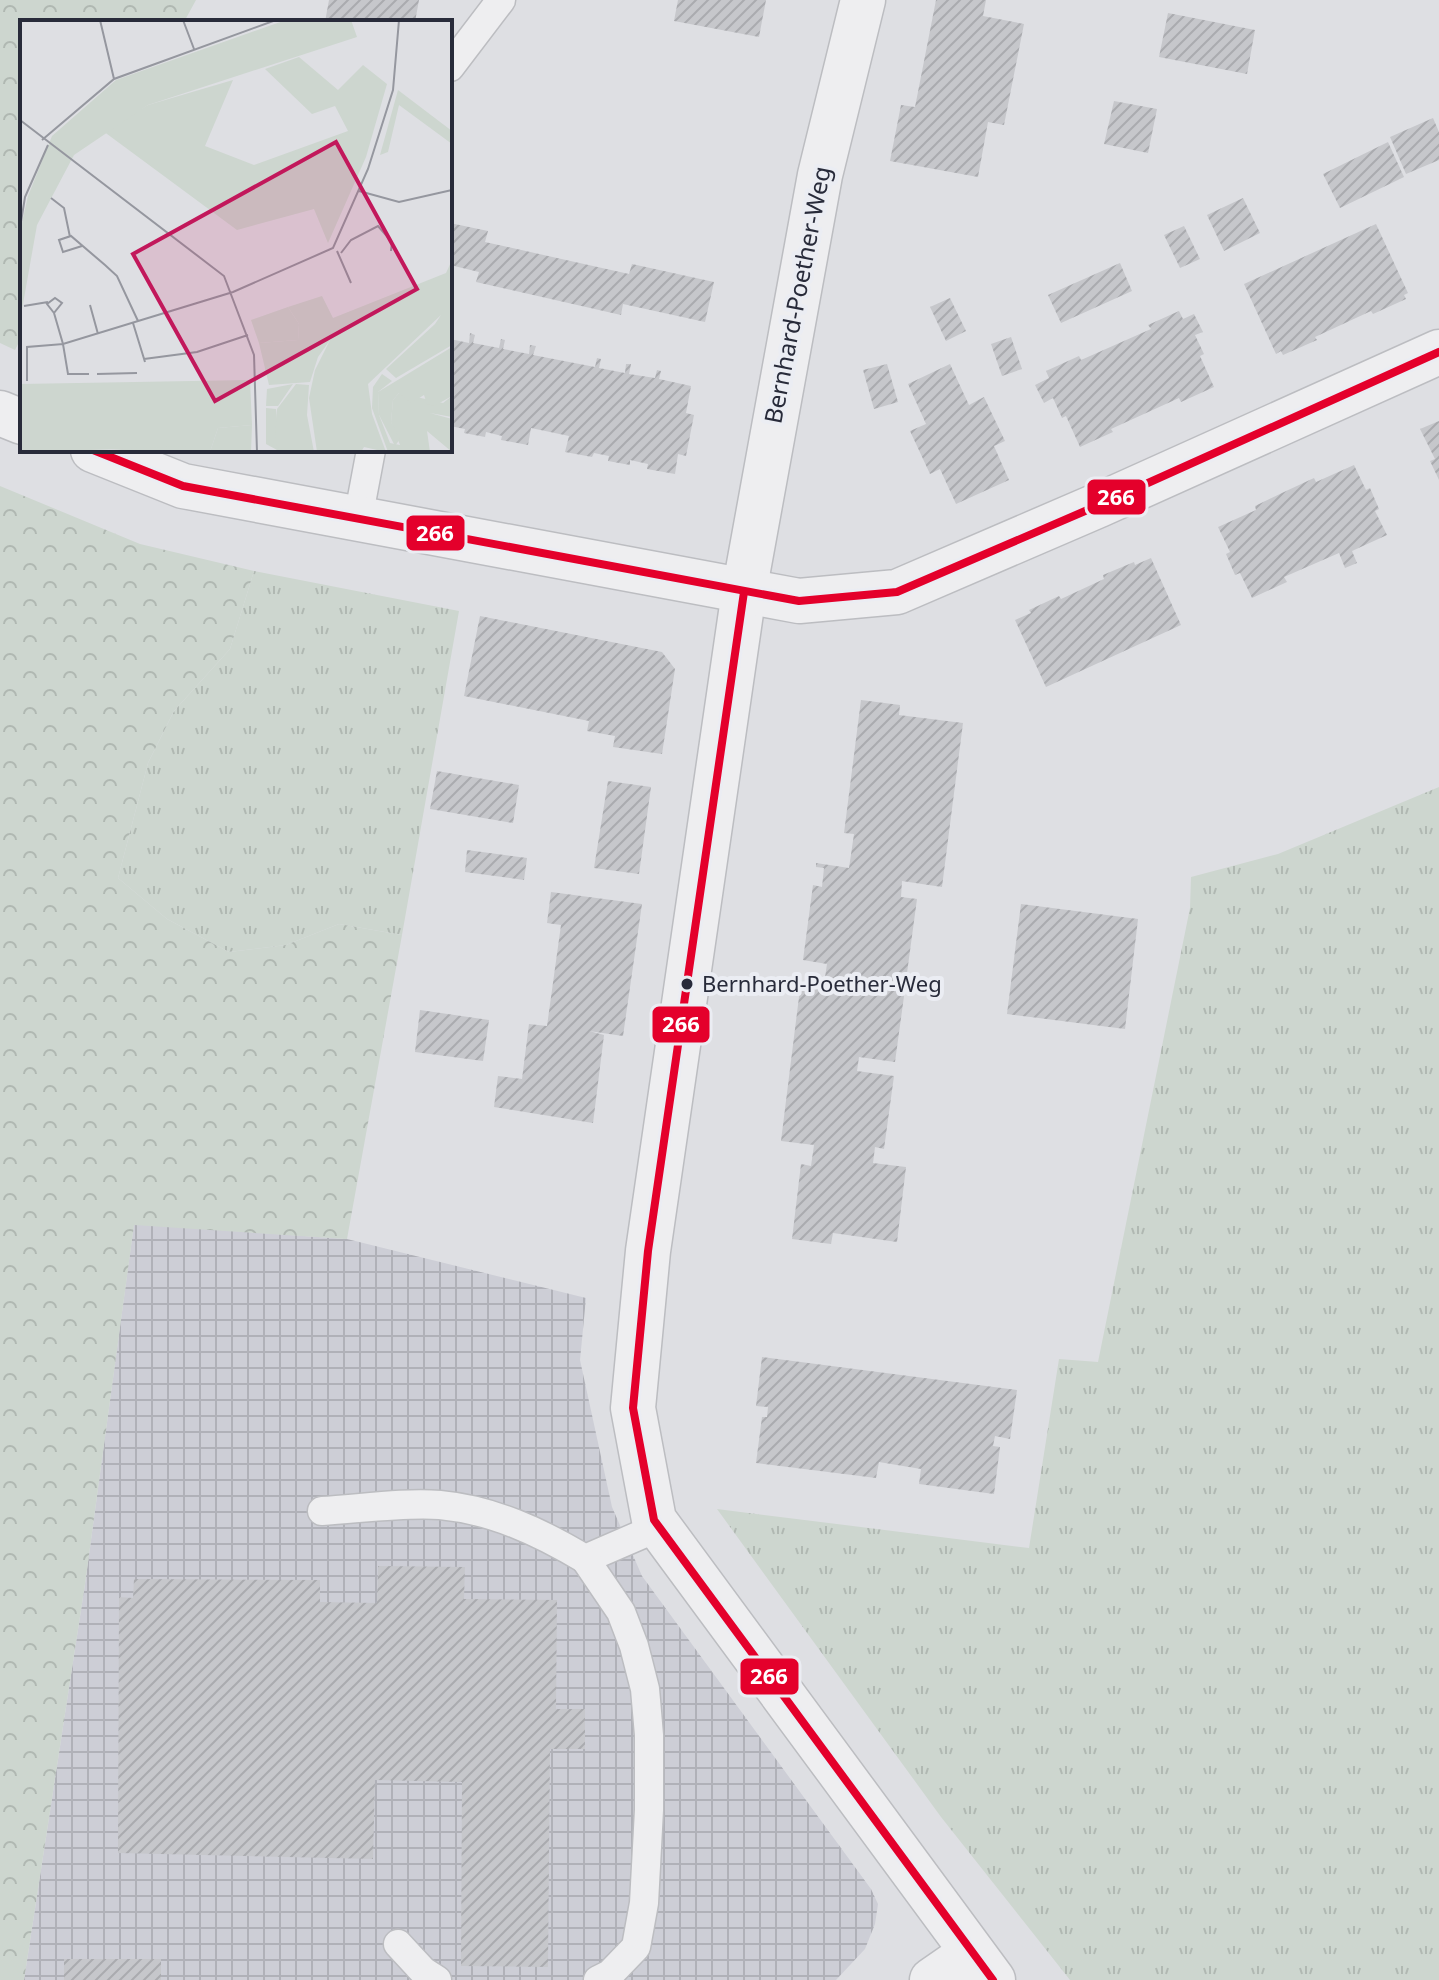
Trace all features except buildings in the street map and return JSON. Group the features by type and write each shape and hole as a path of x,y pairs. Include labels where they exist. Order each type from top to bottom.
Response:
{"street":[{"name":"Bernhard-Poether-Weg","path":"659,1527 654,1520 633,1408 648,1251 744,592 820,175 863,0"},
{"path":"98,452 183,486 799,601 897,592 1439,352"},
{"path":"0,413 20,421"},
{"path":"659,1527 982,1967 932,1980"}],"lane":[{"path":"452,64 501,0"},
{"path":"358,519 371,452"},
{"path":"322,1511 439,1505 498,1516 549,1537 585,1559 621,1612 645,1689 649,1735 645,1888 636,1947 610,1974 598,1980"},
{"path":"585,1559 659,1527"},
{"path":"398,1944 423,1971 437,1980"}],"shaded area":[{"path":"134,1224 347,1239 586,1298 580,1360 612,1507 642,1576 871,1889 878,1904 875,1924 865,1949 836,1980 24,1980 85,1584"}],"green space":[{"path":"0,0 196,0 185,20 20,20 20,340 15,350 0,343"},
{"path":"0,486 140,544 254,571 230,649 174,711 148,763 118,878 167,919 229,952 286,945 339,924 402,935 347,1239 134,1225 85,1584 24,1980 0,1980"},
{"path":"254,571 459,611 402,935 339,924 286,945 229,952 167,919 118,878 148,763 174,711 230,649"},
{"path":"1439,787 1439,1980 1070,1980 941,1817 717,1509 1029,1548 1059,1359 1098,1362 1190,908 1191,877 1278,854"}],"transit line":[{"name":"266","path":"98,452 183,486 799,601 897,592 1439,352"},
{"name":"266","path":"744,592 648,1251 633,1408 654,1520 993,1980"}],"place":[{"name":"Bernhard-Poether-Weg","path":"687,984"}]}
